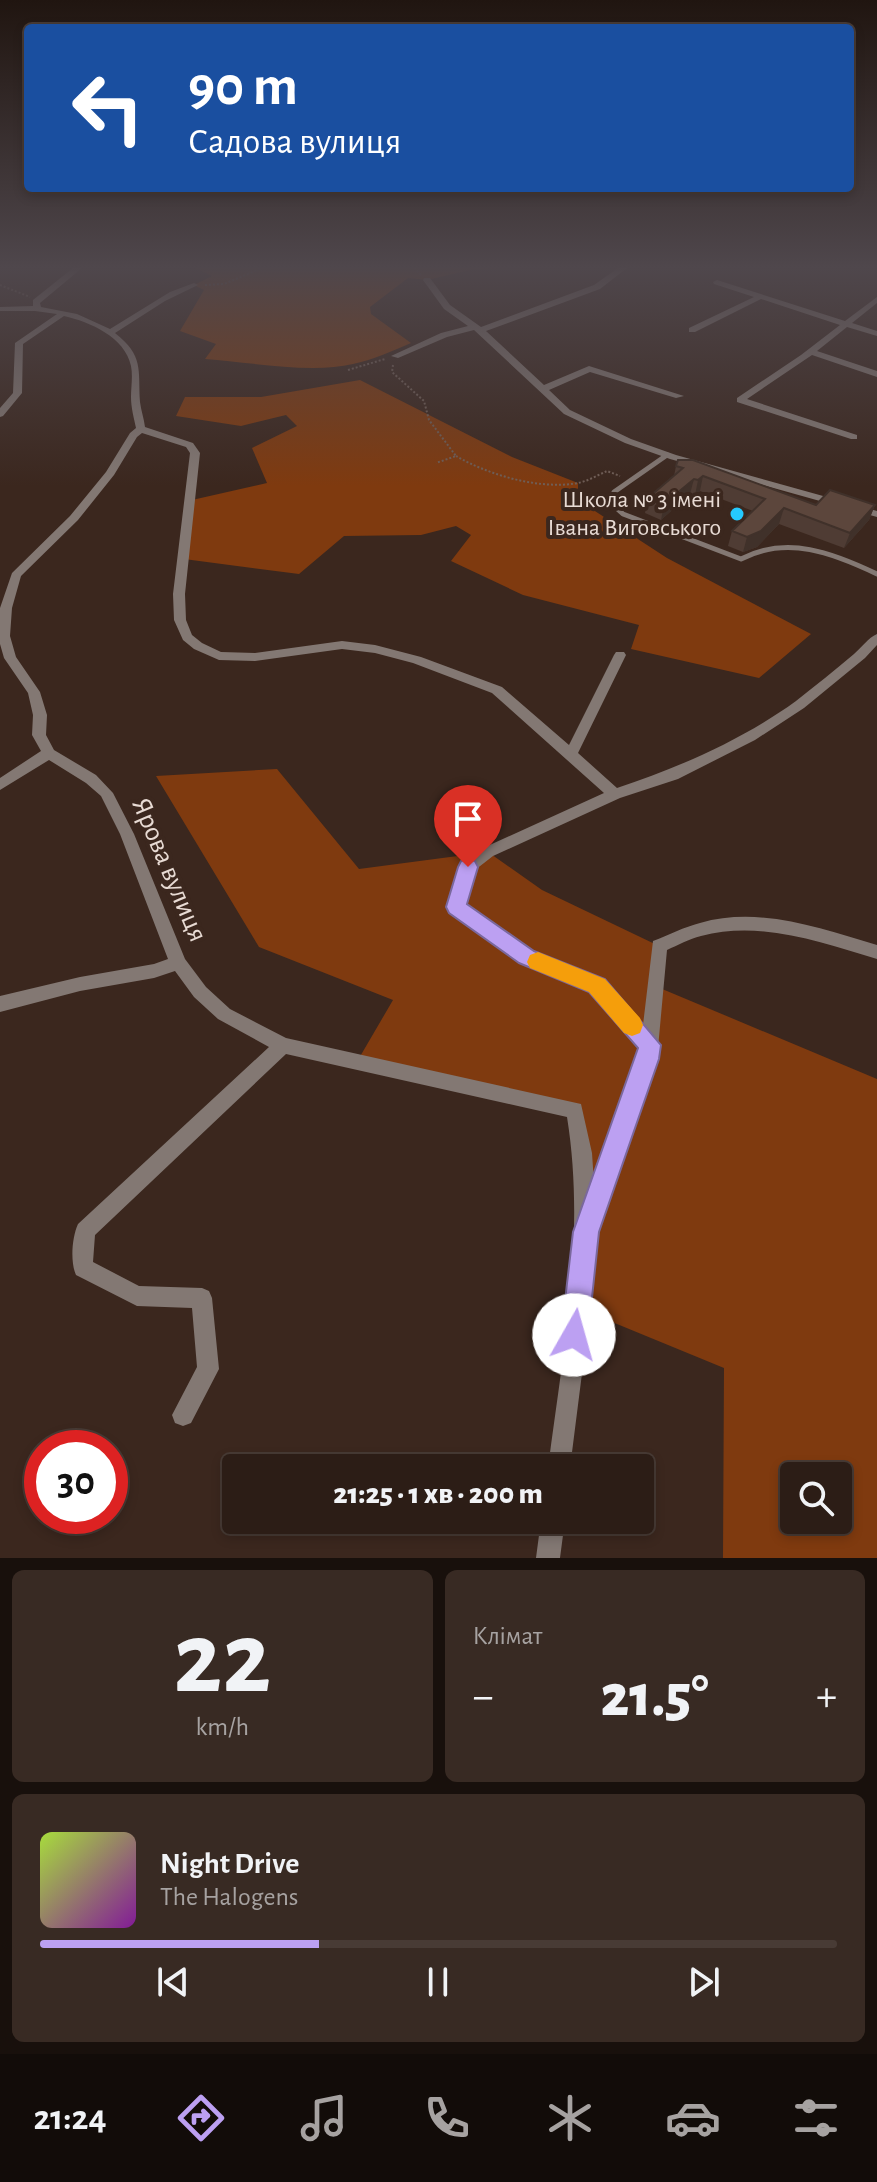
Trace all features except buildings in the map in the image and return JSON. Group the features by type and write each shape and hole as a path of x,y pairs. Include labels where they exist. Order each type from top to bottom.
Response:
{"street":[{"path":"0,414 17,393 19,343 22,341"},
{"path":"120,341 133,358 141,429"},
{"path":"395,356 433,341"},
{"path":"490,341 567,412 667,455 877,514"},
{"path":"826,341 740,400 854,437"},
{"path":"811,352 877,374"},
{"path":"541,390 589,369 679,396"},
{"path":"0,785 49,753 39,735 40,715 34,692 10,658 4,636 16,575 74,518 110,473 133,435 141,429"},
{"path":"141,429 190,445 195,453 179,594 180,620 187,637 198,646 219,656 255,657 342,645 375,649 417,660 497,690 615,794"},
{"path":"649,1045 597,986 526,957 456,907 468,867 488,852 615,794 673,775 750,737 799,705 861,655 877,638"},
{"path":"571,754 620,655"},
{"path":"861,655 877,662"},
{"name":"Ярова вулиця","path":"49,753 91,779 106,793 127,834 178,963 200,992 224,1014 283,1045 575,1110 583,1145 586,1232"},
{"path":"561,1454 586,1232 648,1059 659,946 704,928 742,922 803,931 877,952"},
{"path":"0,1004 80,984 154,971 178,963"},
{"path":"183,1415 208,1369 202,1298 137,1296 83,1268 85,1231 283,1045"},
{"path":"548,1558 551,1534"}],"lane":[{"path":"667,455 614,492 612,504 623,514 741,559 768,547 802,549 841,556 877,574"}],"path":[{"path":"348,370 395,356 392,372 424,401 429,420 456,456 468,464 545,482 578,483 607,471 631,480"},
{"path":"436,463 456,456"}],"shaded area":[{"path":"207,341 411,343 360,362 318,368 205,359 216,344"},
{"path":"360,380 512,457 578,483 578,500 667,558 811,634 759,678 631,649 639,625 523,595 451,561 471,535 456,526 421,535 344,536 299,574 184,559 192,500 267,483 252,448 297,426 286,415 241,426 176,416 185,397 261,397"},
{"path":"277,769 359,869 488,852 542,890 659,946 655,986 877,1079 877,1558 723,1558 724,1368 578,1308 575,1110 358,1060 393,1000 259,947 156,776"}],"slow traffic":[{"path":"538,962 597,986 632,1025"}],"place":[{"name":"Школа № 3 імені Івана Виговського","path":"737,514"}],"route":[{"path":"468,867 456,907 526,957 597,986 649,1045 648,1059 586,1232 574,1335"}]}
